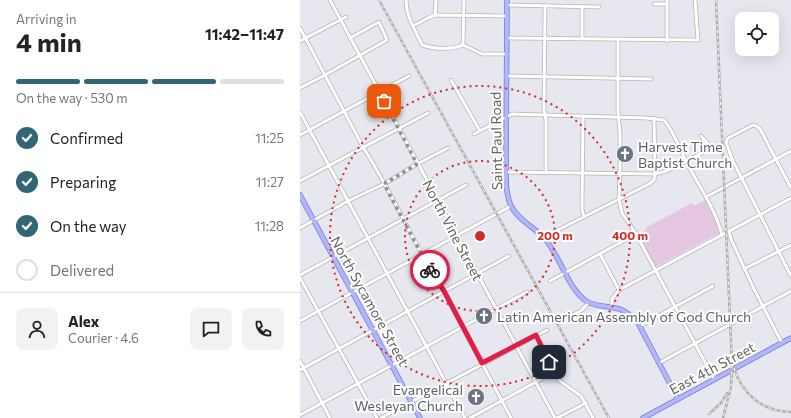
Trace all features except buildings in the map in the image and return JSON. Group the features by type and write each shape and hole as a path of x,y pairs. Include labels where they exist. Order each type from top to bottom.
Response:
{"main road":[{"name":"Saint Paul Road","path":"507,2 506,189 511,206 519,216 544,237 580,296 594,305 622,310 631,315 640,326 678,399"},
{"name":"North Sycamore Street","path":"300,195 420,418"},
{"name":"East 4th Street","path":"643,418 791,338"}],"street":[{"name":"North Vine Street","path":"330,0 515,346 556,418"},
{"path":"406,0 406,11 422,45 430,48 457,48 463,46 482,54 507,54"},
{"path":"435,16 436,0"},
{"path":"463,46 464,0"},
{"path":"667,0 667,41"},
{"path":"507,38 667,41 698,40 695,0"},
{"path":"507,2 545,6 599,6"},
{"path":"654,4 667,4"},
{"path":"545,6 544,110 546,120 546,173"},
{"path":"582,6 582,39"},
{"path":"413,26 435,16 507,16"},
{"path":"300,41 346,17"},
{"path":"300,88 387,40 378,22 350,38"},
{"path":"300,28 422,255 444,291 511,418"},
{"path":"618,40 619,199 622,213 636,234 714,379"},
{"path":"300,135 409,76"},
{"path":"506,76 651,79"},
{"path":"451,80 480,131"},
{"path":"300,112 465,418"},
{"path":"300,181 428,113"},
{"path":"474,134 512,114 654,118 664,120 672,129 686,161 718,220 722,235"},
{"path":"584,116 582,209 584,216"},
{"path":"544,237 649,184 654,180 654,118"},
{"path":"791,188 760,130 754,125 728,138 726,141 732,159 791,276"},
{"path":"506,172 655,174 686,161 709,148 709,145 701,136"},
{"path":"300,228 348,201 384,184 417,164 448,148"},
{"path":"706,197 791,151"},
{"path":"377,418 318,312 300,276 466,185"},
{"path":"612,308 612,298 619,290 791,198"},
{"path":"300,321 511,206"},
{"path":"729,231 730,239 744,269 782,343"},
{"path":"550,281 636,234"},
{"path":"744,269 791,245"},
{"path":"600,254 619,290"},
{"path":"300,370 509,256"},
{"path":"640,326 713,286"},
{"path":"659,363 791,291"},
{"path":"300,415 527,292"},
{"path":"572,316 582,310 589,302"},
{"path":"381,418 482,363 547,330"},
{"path":"536,335 560,381 581,396 593,418"},
{"path":"300,361 330,418"},
{"path":"470,418 554,372"},
{"path":"556,418 586,403"}],"shaded area":[{"path":"705,200 718,224 719,233 655,267 639,234 645,231 647,227 692,203 694,206"}],"railway":[{"path":"379,0 609,418"},
{"path":"716,0 732,364 731,387 723,418"},
{"path":"734,368 742,386 755,400 771,409 791,412"},
{"path":"709,414 721,403 727,393"}],"way so far":[{"path":"384,101 417,164 384,184 430,270"}],"place":[{"name":"Harvest Time Baptist Church","path":"625,154"},
{"name":"Latin American Assembly of God Church","path":"484,316"},
{"name":"Evangelical Wesleyan Church","path":"476,397"}],"route":[{"path":"430,270 444,291 482,363 536,335 549,362"}]}
